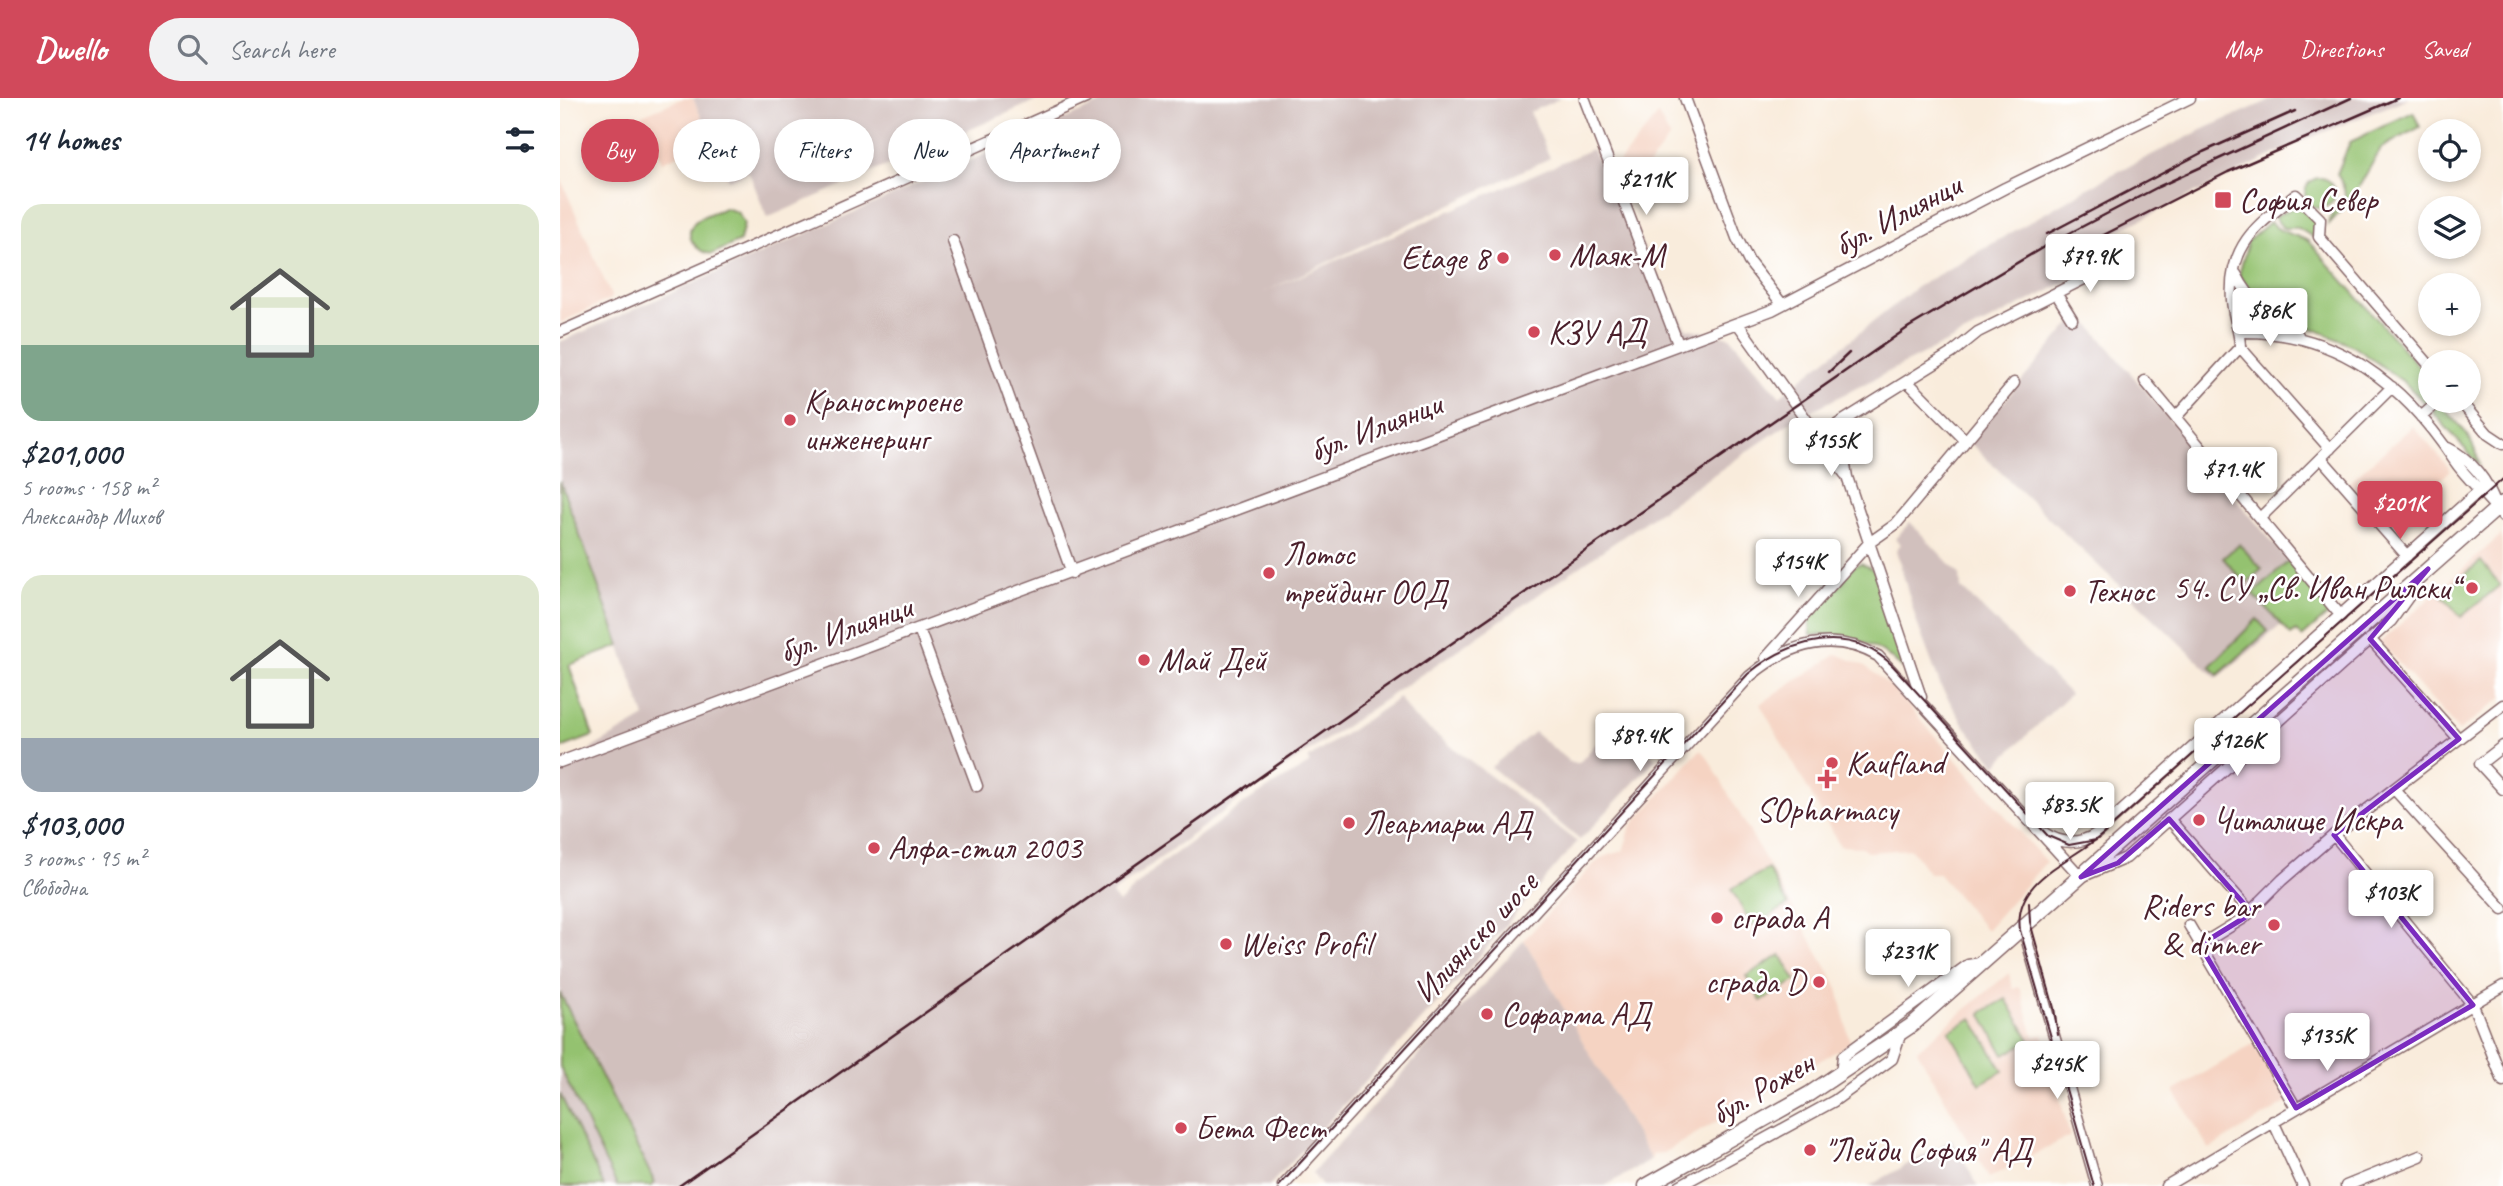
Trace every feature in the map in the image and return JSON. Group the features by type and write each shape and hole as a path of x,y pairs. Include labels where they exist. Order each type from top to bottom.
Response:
{"main road":[{"name":"бул. Рожен","path":"1646,1186 1841,1074 1901,1032 2023,928 2428,569 2501,510"}],"street":[{"path":"560,332 1086,98"},
{"path":"1685,98 1737,237 1749,262 1782,304"},
{"name":"бул. Илиянци","path":"560,762 1072,573 1305,482 1738,324 1782,304 2005,188 2190,98"},
{"path":"1586,100 1678,344"},
{"path":"2330,449 2240,347 2240,332 2232,299 2234,272 2239,251 2254,227 2296,195 2320,219 2319,237 2418,351"},
{"path":"953,241 1072,573"},
{"path":"1807,422 1825,429 1840,423 1978,332 2110,266"},
{"path":"2234,272 2254,302 2286,327 2360,362 2392,387 2448,448 2480,490 2501,510"},
{"path":"2056,293 2072,319"},
{"path":"2236,320 2286,327"},
{"path":"1738,324 1847,477"},
{"path":"2240,332 2301,336"},
{"path":"2176,417 2240,347"},
{"path":"1907,381 1966,441"},
{"path":"2145,381 2342,616"},
{"path":"1750,676 1869,543 1896,524 2014,383"},
{"path":"2261,517 2392,387"},
{"path":"2421,417 2426,413"},
{"path":"2470,413 2488,434 2503,444"},
{"path":"1840,423 1847,477 1923,703"},
{"path":"2448,448 2460,454 2490,487 2501,510"},
{"path":"2321,458 2407,556"},
{"path":"2036,827 2048,836 2068,842 2082,842 2096,834 2480,490"},
{"name":"бул. Рожен","path":"2081,877 2118,863 2169,819 2390,621 2428,569"},
{"path":"919,629 977,786"},
{"path":"2370,639 2459,739"},
{"name":"Илиянско шосе","path":"1283,1186 1750,676 1789,650 1819,642 1841,643 1878,656 2081,877"},
{"path":"2200,945 2244,918 2249,910 2334,835 2503,705"},
{"path":"2503,746 2480,764 2503,789"},
{"path":"2394,789 2503,909"},
{"path":"2169,819 2249,910"},
{"path":"2334,835 2473,1005 2503,1081"},
{"path":"2189,925 2296,1108"},
{"path":"2023,928 2097,1186"},
{"name":"бул. Рожен","path":"1841,1074 1843,1056 1968,965 1984,962"},
{"path":"2166,1186 2503,986"},
{"name":"бул. Рожен","path":"1679,1186 1834,1101 1892,1059 1901,1032"},
{"path":"2273,1121 2303,1186"},
{"path":"2346,1186 2420,1156"}],"highlighted area":[{"path":"2428,569 2370,639 2459,739 2334,835 2473,1005 2296,1108 2200,945 2252,913 2169,819 2118,863 2081,877"}],"shaded area":[{"path":"683,98 693,98 702,119 673,119 673,157 662,162 659,155 659,119 644,119 642,115"},
{"path":"693,98 1042,98 994,119 985,119 985,123 971,129 971,119 888,119 888,165 874,171 874,119 774,119 774,182 850,182 767,218 753,182 760,182 760,119 702,119"},
{"path":"1113,98 1561,98 1530,112 1550,158 1264,292 1592,149 1686,328 1730,337 1780,396 1917,287 2109,176 2204,129 2275,98 2409,98 2299,142 2104,238 2110,260 1795,419 1254,789 1112,894 1119,903 1158,866 1252,798 1309,764 1309,758 1399,698 1414,718 1577,842 1464,974 1269,1186 651,1186 655,1182 560,993 560,767 645,717 560,481 560,342 923,182 971,182 971,161 985,154 985,182 1121,182 1121,119 1065,119"},
{"path":"1658,115 1670,137 1630,190 1619,162"},
{"path":"560,177 612,298 560,323"},
{"path":"2080,313 2331,612 2302,637 2296,631 2291,635 2281,625 2217,679 1969,442"},
{"path":"2413,426 2451,470 2388,528 2349,482"},
{"path":"1910,522 1960,575 1961,588 2070,694 1996,765 1964,725 1941,687 1917,623 1896,550 1901,544 1895,539"},
{"name":"54. СУ „Св. Иван Рилски“","path":"2502,534 2503,697 2459,731 2380,642"},
{"path":"1837,654 1865,666 1892,687 2046,862 1986,930 1939,874 1929,874 1911,849 1867,852 1861,847 1840,846 1760,704"},
{"path":"1611,727 1628,733 1656,759 1580,840 1491,767 1534,732 1571,763 1579,763"},
{"path":"1700,750 1707,756 1838,988 1850,1043 1663,1153 1653,1154 1651,1160 1524,940 1594,864 1603,857 1623,851 1631,826"},
{"path":"1524,940 1651,1160 1605,1186 1322,1186 1312,1173"},
{"path":"2009,973 2013,988 2020,987 2034,1037 2043,1035 2070,1136 1989,1178 1917,1050"},
{"path":"2253,1044 2288,1102 2209,1149 2174,1091"},
{"path":"560,1067 617,1186 604,1186 560,1094"},
{"path":"1952,1139 1978,1186 1869,1186"}],"green space":[{"path":"2413,112 2418,123 2418,128 2381,148 2352,199 2328,225 2344,199 2343,185 2337,174 2350,142"},
{"path":"2320,178 2331,182 2335,193 2331,204 2320,208 2309,204 2305,193 2309,182"},
{"path":"2296,206 2315,220 2316,239 2298,228 2283,228 2274,217"},
{"path":"725,208 737,212 744,223 740,241 712,254 701,251 693,243 691,227 701,217"},
{"path":"2270,222 2284,232 2308,241 2418,365 2418,396 2405,383 2355,347 2303,324 2270,314 2239,275 2248,241"},
{"path":"2434,413 2448,413 2459,425 2474,447 2479,465"},
{"path":"560,481 620,646 569,665 593,736 561,748"},
{"path":"2239,544 2262,569 2246,584 2223,558"},
{"path":"2289,561 2331,612 2302,637 2296,631 2291,635 2253,594"},
{"path":"2481,561 2500,585 2461,617 2441,594"},
{"path":"1861,563 1874,570 1906,665 1902,668 1882,652 1860,641 1837,636 1811,635 1809,617 1855,565"},
{"path":"2257,619 2268,631 2218,675 2210,666"},
{"path":"1768,869 1788,905 1752,926 1731,889"},
{"path":"1781,955 1796,981 1761,1001 1746,976"},
{"path":"560,993 655,1183 651,1186 617,1186 560,1067"},
{"path":"2006,999 2030,1040 2004,1055 1981,1013"},
{"path":"1972,1018 2003,1071 1980,1084 1949,1031"},
{"path":"560,1094 604,1186 560,1186"}],"tram line":[{"path":"2094,1186 2020,930 2020,912 2026,897 2047,873 2103,834 2503,479"},
{"path":"1279,1186 1748,674 1782,652 1801,645 1839,640 1858,644 1876,653 1893,666 2048,836 2069,845 2096,840"},
{"path":"2029,903 2030,922 2054,1008 2058,1035"}],"railway":[{"path":"679,1186 1364,704 1909,327 2047,245 2158,187 2351,98"},
{"path":"2086,244 2228,172 2398,98"},
{"path":"2047,234 2203,152 2295,111"},
{"path":"1829,372 1849,353"}],"place":[{"name":"София Север","path":"2223,200"},
{"name":"Маяк-М","path":"1555,255"},
{"name":"Etage 8","path":"1503,258"},
{"name":"КЗУ АД","path":"1534,332"},
{"name":"Краностроене инженеринг","path":"790,420"},
{"name":"Лотос трейдинг ООД","path":"1269,573"},
{"name":"54. СУ „Св. Иван Рилски“","path":"2472,588"},
{"name":"Технос","path":"2070,591"},
{"name":"Май Дей","path":"1144,660"},
{"name":"Kaufland","path":"1832,763"},
{"name":"SOpharmacy","path":"1827,779"},
{"name":"Читалище Искра","path":"2199,820"},
{"name":"Леармарш АД","path":"1349,823"},
{"name":"Алфа-стил 2003","path":"874,848"},
{"name":"сграда А","path":"1717,918"},
{"name":"Riders bar & dinner","path":"2274,925"},
{"name":"Weiss Profil","path":"1226,944"},
{"name":"сграда D","path":"1819,982"},
{"name":"Софарма АД","path":"1487,1014"},
{"name":"Бета Фест","path":"1181,1128"},
{"name":"\"Лейди София\" АД","path":"1810,1150"}]}
